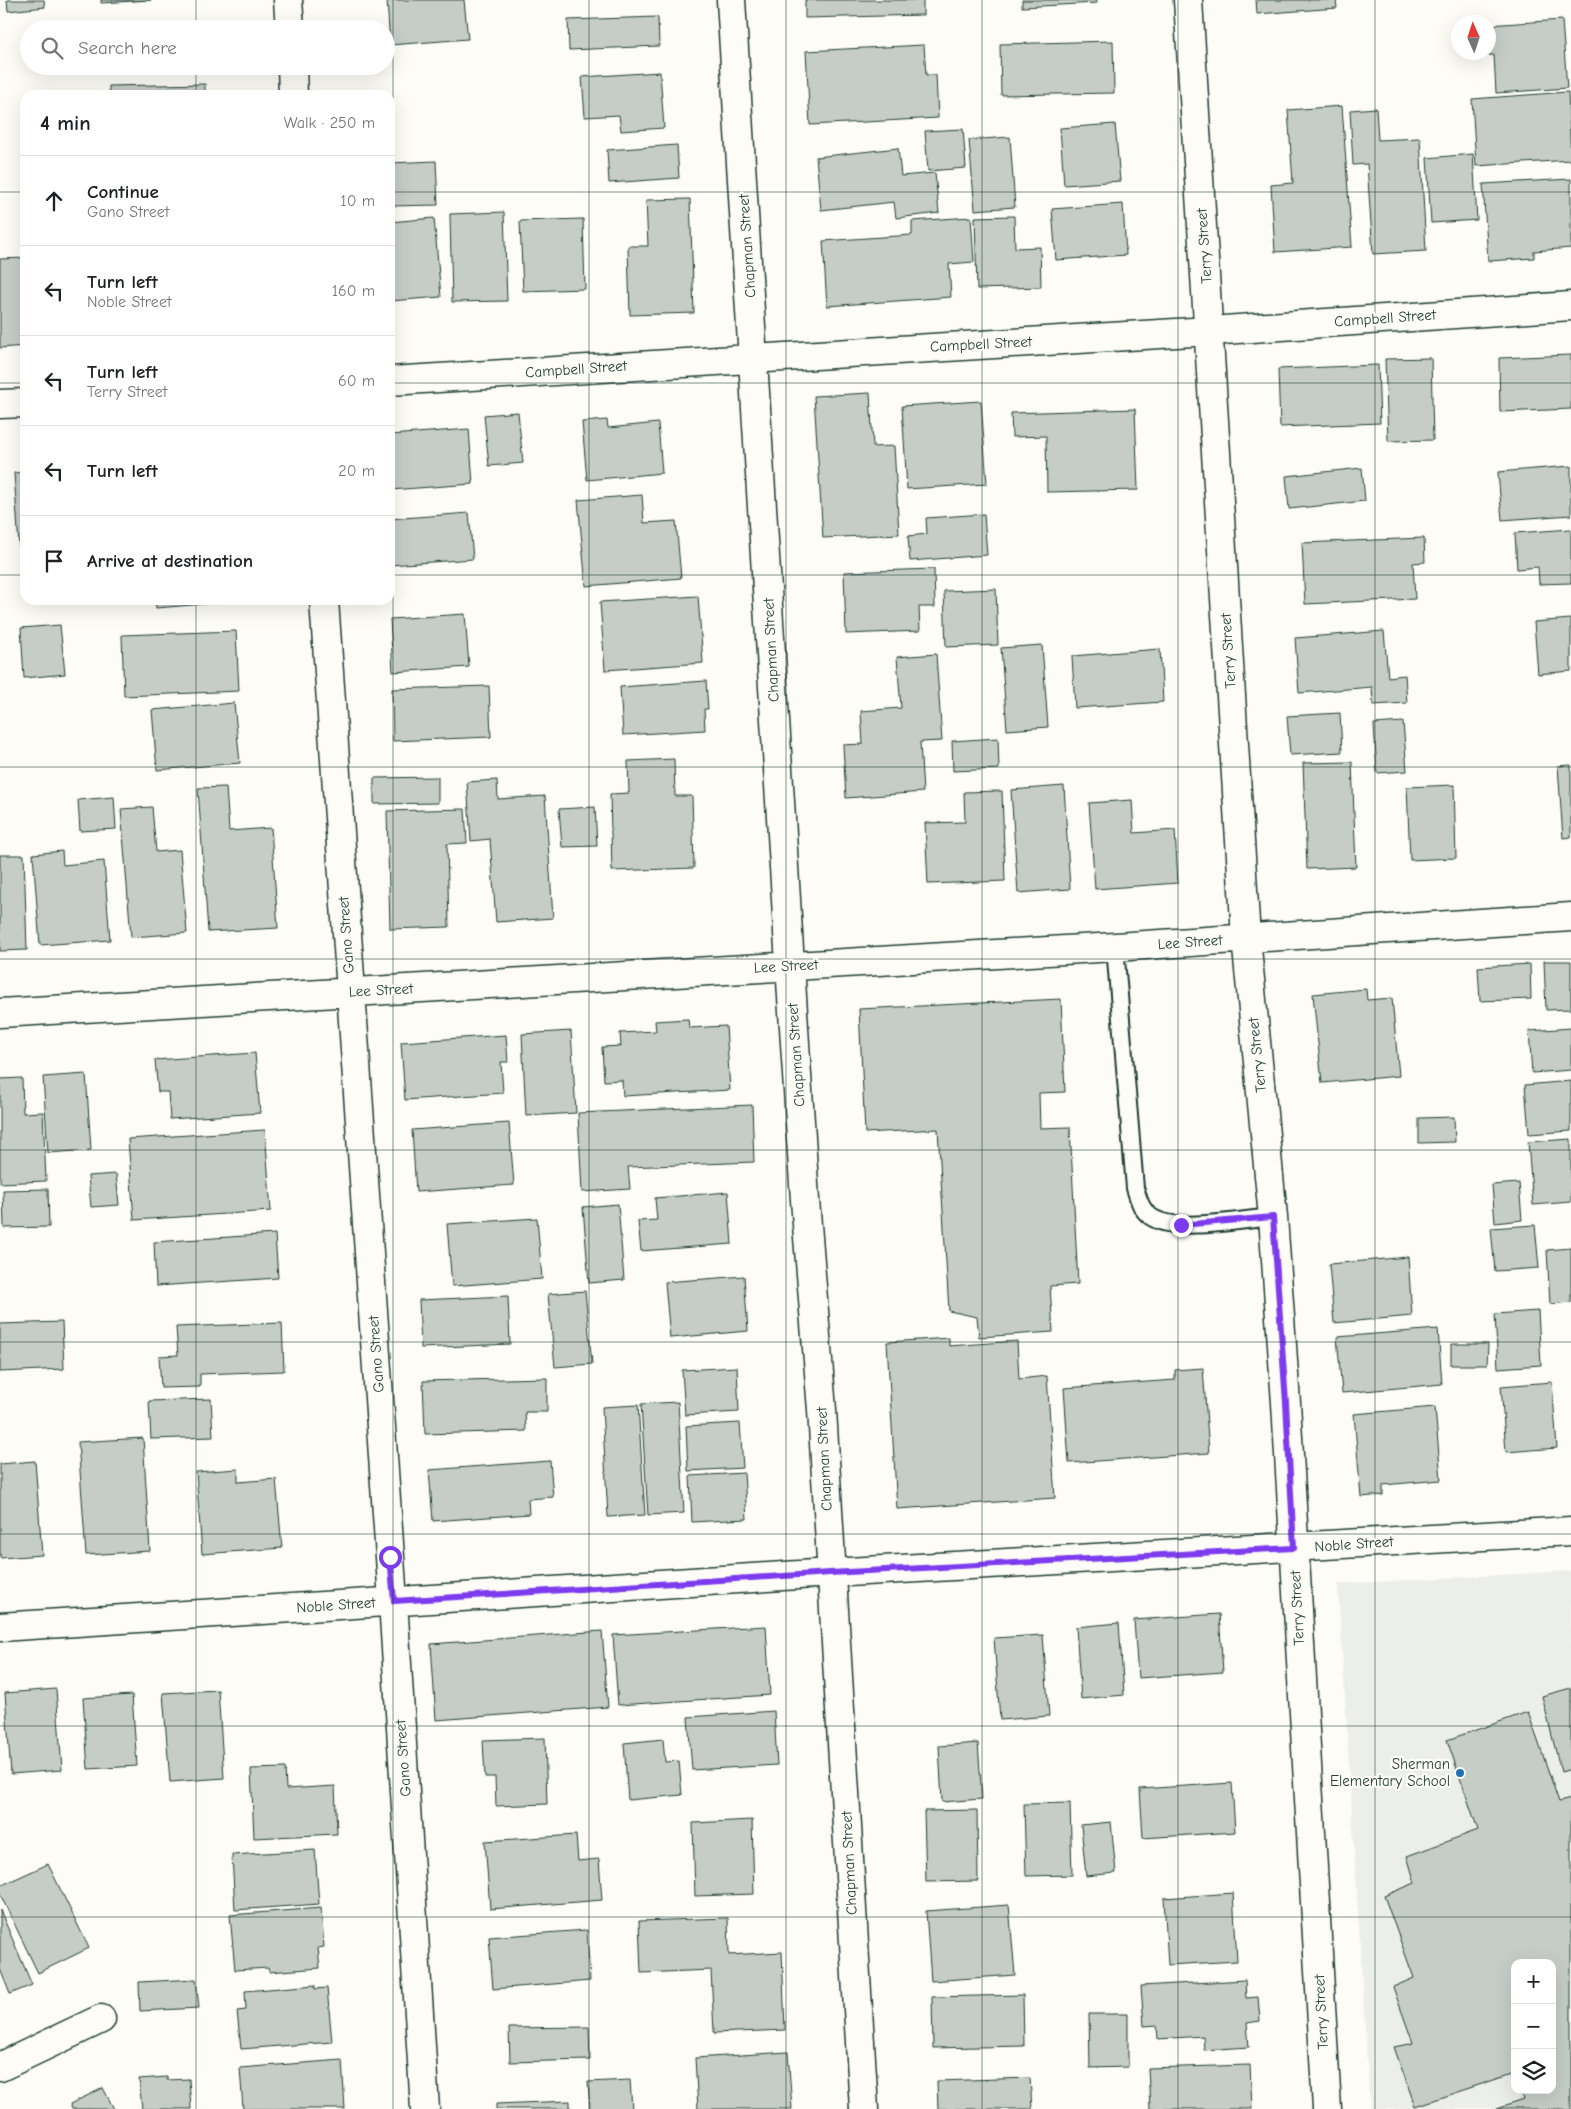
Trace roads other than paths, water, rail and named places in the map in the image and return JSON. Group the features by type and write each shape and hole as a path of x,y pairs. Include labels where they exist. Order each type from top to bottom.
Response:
{"street":[{"path":"288,0 289,20"},
{"name":"Chapman Street","path":"731,0 805,1200 822,1410 830,1573 864,2109"},
{"name":"Terry Street","path":"1188,0 1246,938 1273,1217 1286,1403 1327,2109"},
{"path":"292,75 293,90"},
{"name":"Campbell Street","path":"395,381 1571,306"},
{"path":"0,404 20,403"},
{"name":"Gano Street","path":"324,605 394,1601 426,2109"},
{"name":"Lee Street","path":"0,1013 1115,947 1571,917"},
{"name":"Noble Street","path":"0,1627 830,1573 1571,1531"},
{"path":"0,2067 101,2019"}],"lane":[{"path":"1115,947 1135,1188 1142,1208 1154,1219 1181,1225 1273,1217"}],"place":[{"name":"Sherman Elementary School","path":"1460,1773"}]}
